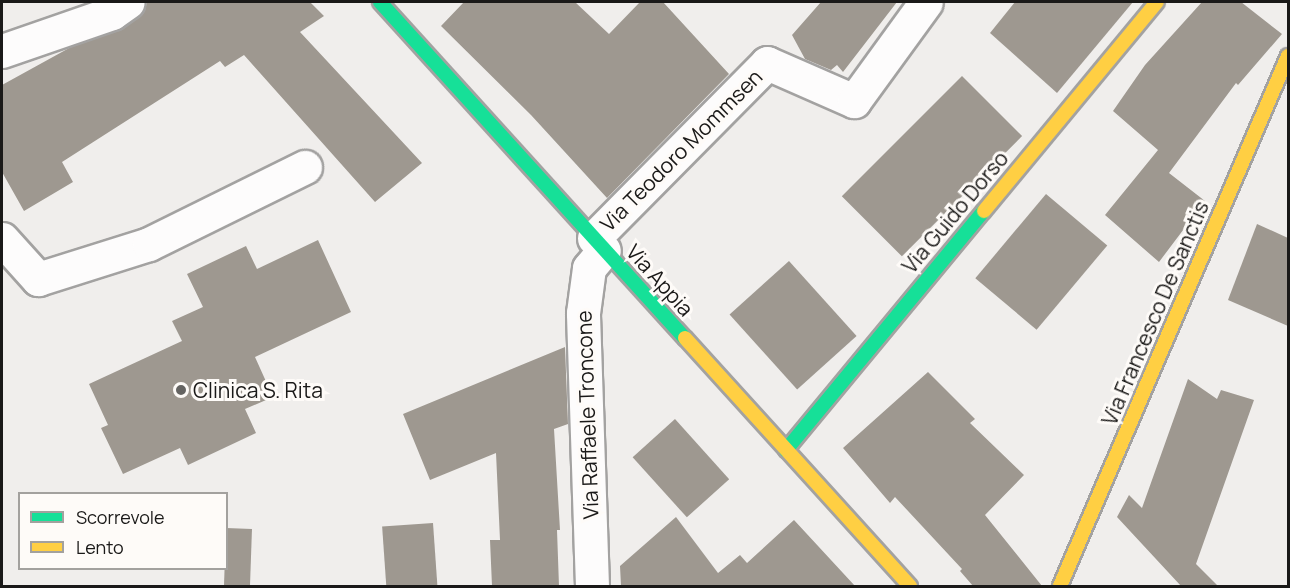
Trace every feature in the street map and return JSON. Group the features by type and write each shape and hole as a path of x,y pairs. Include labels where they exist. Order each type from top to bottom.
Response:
{"street":[{"path":"2,51 112,13 128,2"},
{"name":"Via Appia","path":"380,2 910,586"},
{"name":"Via Teodoro Mommsen","path":"599,244 767,63 854,101 926,2"},
{"name":"Via Guido Dorso","path":"786,450 1157,2"},
{"name":"Via Francesco De Sanctis","path":"1060,586 1288,56"},
{"path":"2,239 38,279 148,244 305,168"},
{"name":"Via Raffaele Troncone","path":"592,586 583,313 589,268 599,244"}],"building":[{"path":"147,2 310,2 324,16 300,32 422,163 375,202 244,55 225,67 220,61 62,162 73,182 24,211 2,172 2,85 71,47 123,28 139,17 145,10"},
{"path":"464,2 575,2 609,34 640,2 663,2 729,74 607,198 531,115 441,26"},
{"path":"821,2 897,2 843,72 837,65 831,70 805,59 792,35"},
{"path":"1015,2 1133,2 1057,93 990,33"},
{"path":"1202,2 1241,2 1282,34 1238,85 1236,83 1169,173 1205,201 1159,262 1105,215 1158,150 1113,111 1145,65"},
{"path":"962,76 1022,136 902,256 842,196"},
{"path":"1046,194 1107,245 1037,330 975,278"},
{"path":"1257,224 1288,238 1288,326 1228,300"},
{"name":"Clinica S. Rita","path":"318,240 351,312 255,357 273,397 245,409 256,433 188,465 180,448 123,474 101,428 108,425 89,384 182,341 172,321 203,307 187,274 246,246 257,269"},
{"path":"789,261 857,336 797,390 730,315"},
{"path":"565,347 568,424 554,429 560,530 557,530 559,586 492,586 490,540 500,540 496,453 430,480 403,414"},
{"path":"928,372 975,419 970,423 1024,475 985,515 1042,586 973,586 960,571 962,569 895,497 890,503 843,448"},
{"path":"1188,379 1217,399 1221,390 1254,400 1196,564 1218,586 1181,586 1117,517 1129,495 1142,508"},
{"path":"675,419 729,479 687,517 633,457"},
{"path":"676,517 718,573 740,555 747,563 794,520 855,586 621,586 620,566"},
{"path":"433,523 437,586 386,586 382,527"},
{"path":"228,528 252,529 250,586 224,586 225,570 228,570"}],"traffic: fast":[{"path":"380,2 685,338"},
{"path":"786,450 984,211"}],"traffic: slow":[{"path":"984,211 1157,2"},
{"path":"1060,586 1288,56"},
{"path":"685,338 910,586"}],"place":[{"name":"Clinica S. Rita","path":"181,390"}]}
